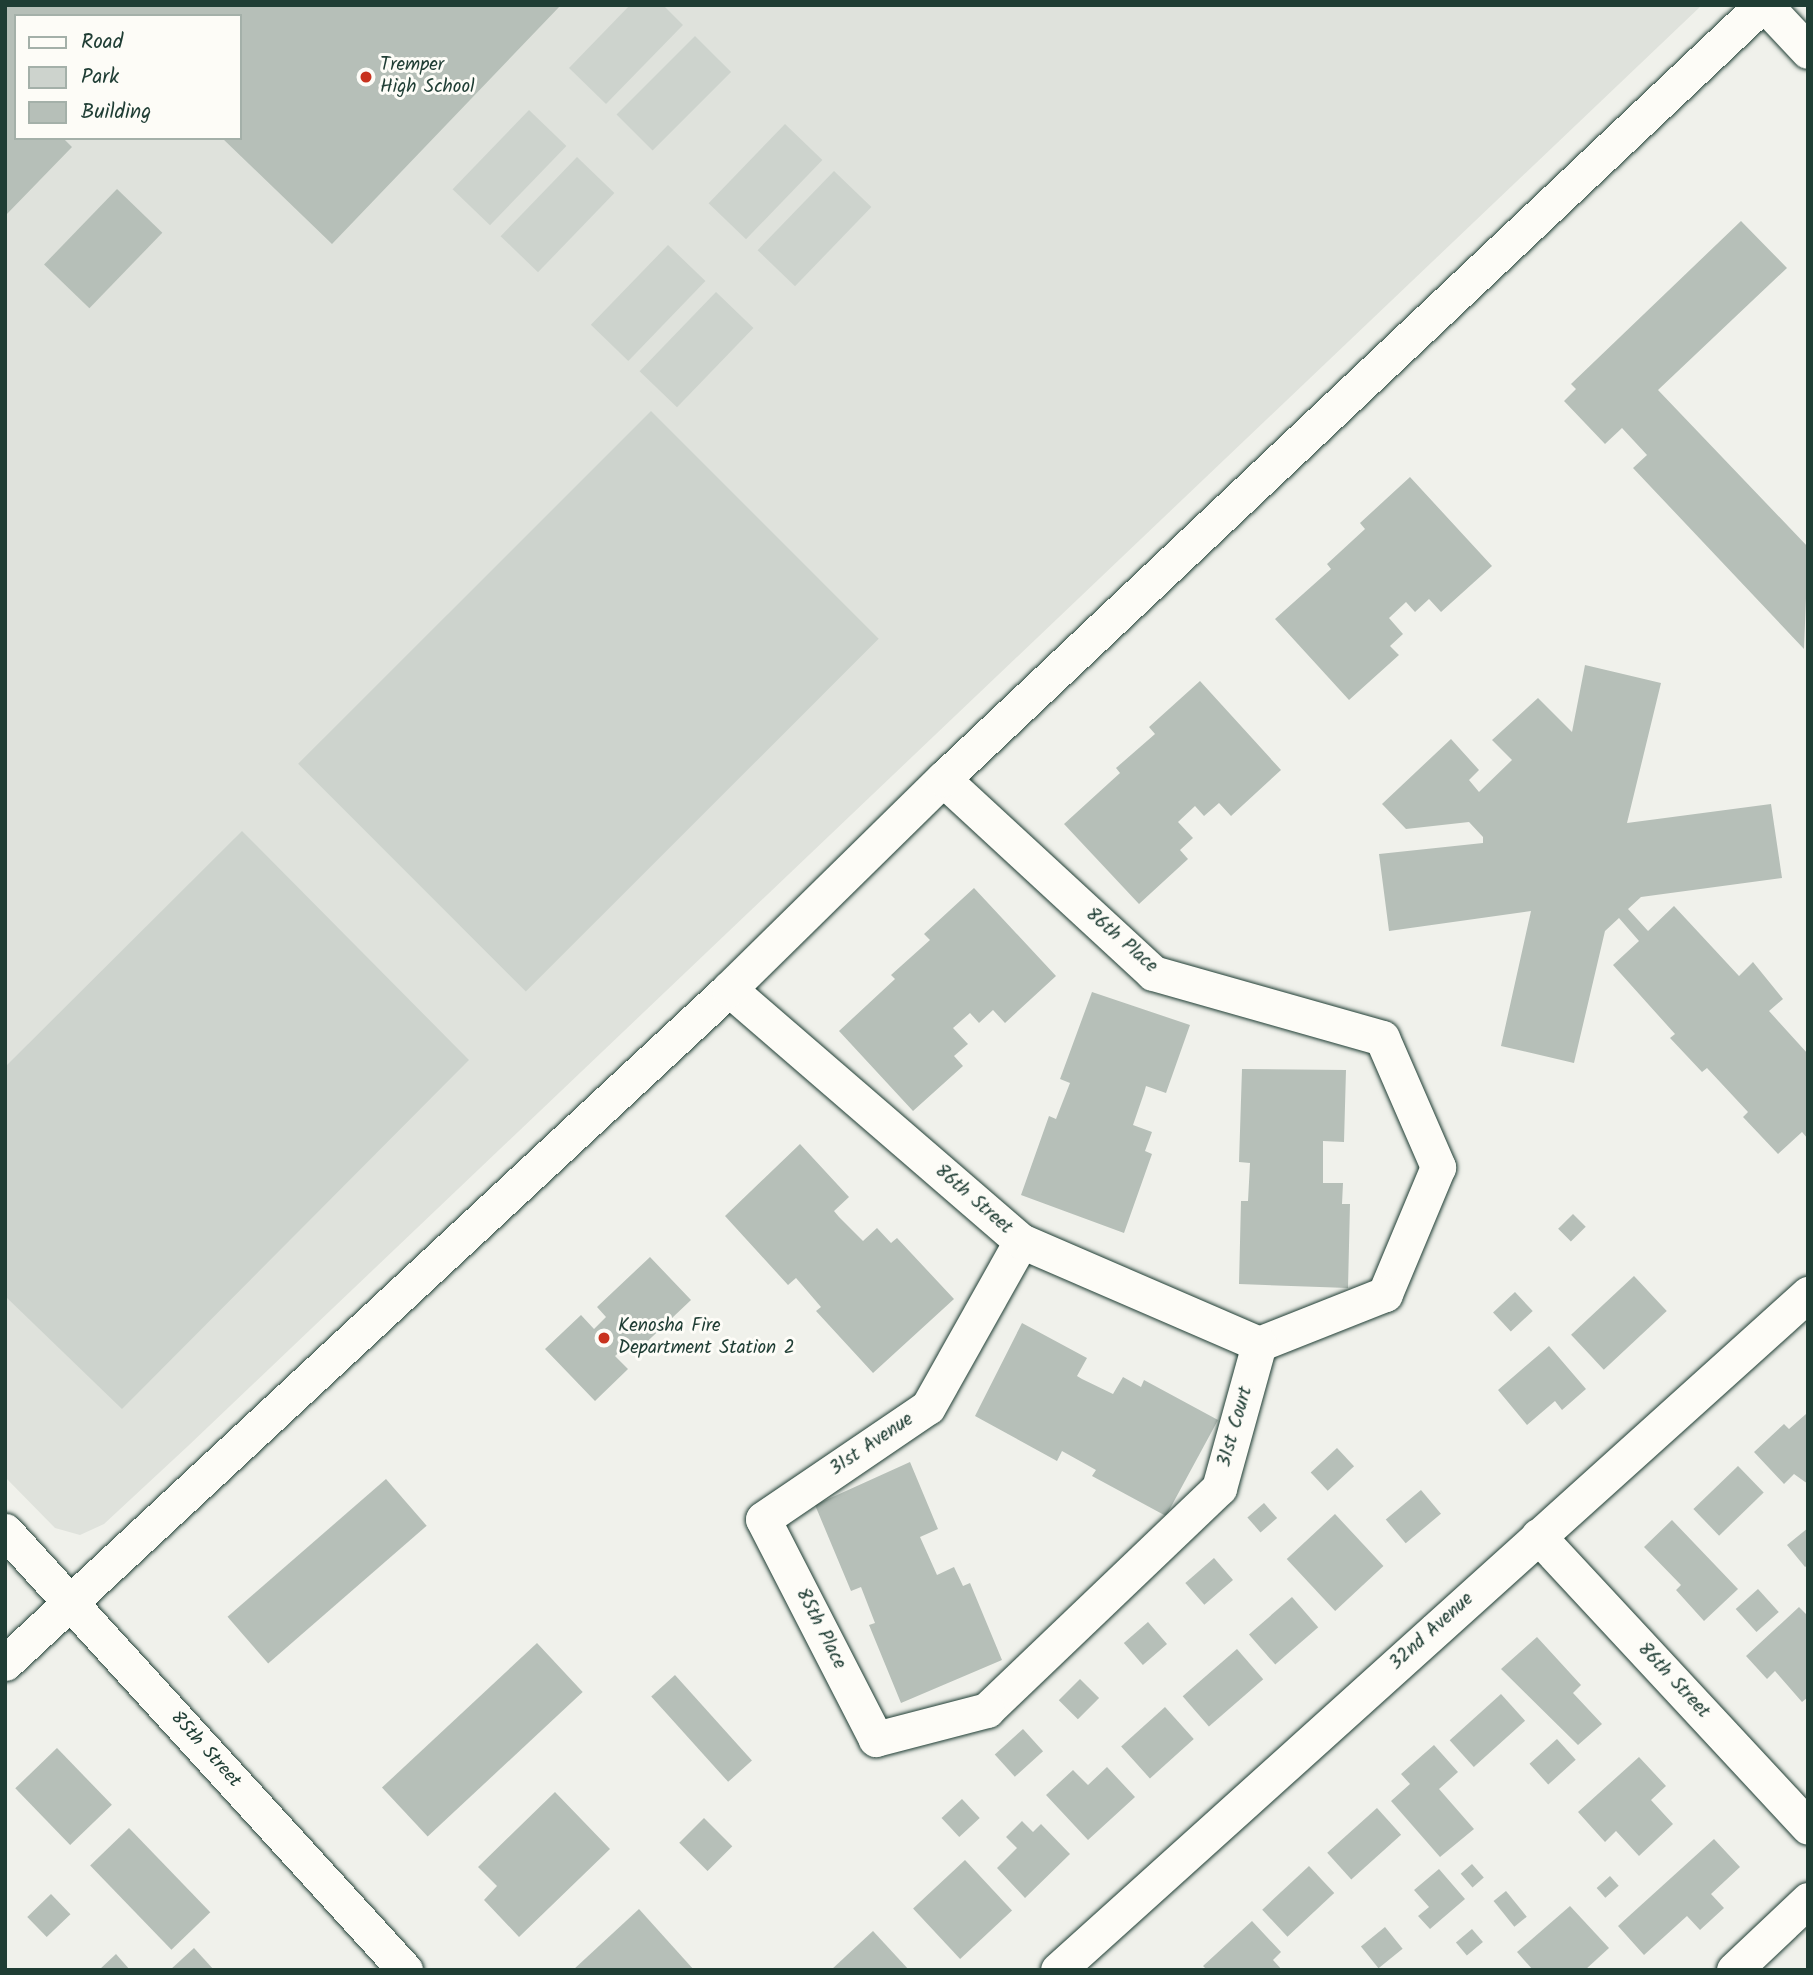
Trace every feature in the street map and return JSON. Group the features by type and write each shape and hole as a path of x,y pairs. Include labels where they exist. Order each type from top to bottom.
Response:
{"street":[{"path":"5,1663 729,989 943,779 1764,5 1808,51"},
{"name":"86th Place","path":"943,779 1153,973 1382,1038 1438,1167 1385,1294 1259,1344"},
{"name":"86th Street","path":"729,989 1021,1241 1259,1344"},
{"name":"31st Avenue","path":"763,1519 928,1407 1021,1241"},
{"name":"32nd Avenue","path":"1058,1970 1808,1294"},
{"name":"31st Court","path":"876,1739 988,1710 1219,1488 1259,1344"},
{"name":"85th Place","path":"763,1519 876,1739"},
{"name":"85th Street","path":"5,1531 405,1970"},
{"name":"86th Street","path":"1538,1536 1808,1827"},
{"path":"1734,1970 1808,1900"}],"shaded area":[{"path":"5,5 1702,5 104,1524 80,1535 55,1528 5,1477"}],"green space":[{"path":"630,5 663,5 683,25 606,104 569,68"},
{"path":"695,36 731,72 653,151 617,114"},
{"path":"529,110 566,146 490,225 453,189"},
{"path":"785,124 822,160 746,239 709,203"},
{"path":"577,157 614,193 538,272 501,236"},
{"path":"834,171 871,207 795,286 758,250"},
{"path":"668,245 705,281 628,361 591,325"},
{"path":"716,292 753,328 677,407 640,371"},
{"path":"651,411 879,639 526,992 298,764"},
{"path":"242,831 469,1060 122,1409 5,1296 5,1067"}],"building":[{"name":"Tremper High School","path":"5,5 561,5 332,244 224,140 242,140 242,14 14,14 14,140 65,140 72,147 5,216"},
{"path":"117,189 162,233 89,308 44,265"},
{"path":"1741,221 1787,268 1658,390 1808,547 1804,649 1633,468 1647,455 1622,428 1605,444 1564,401 1576,389 1571,384"},
{"path":"1410,477 1492,566 1441,612 1429,599 1415,612 1406,602 1389,618 1403,634 1390,646 1399,655 1349,700 1275,619 1331,569 1327,564 1365,529 1360,523"},
{"path":"1585,665 1661,683 1627,823 1771,804 1782,878 1641,897 1628,909 1648,931 1674,906 1739,976 1753,962 1783,999 1769,1011 1808,1054 1808,1139 1802,1132 1778,1154 1743,1117 1748,1112 1707,1068 1702,1072 1670,1038 1675,1034 1613,965 1639,941 1619,918 1605,931 1574,1063 1501,1046 1531,911 1389,931 1379,854 1483,843 1483,837 1469,822 1406,829 1382,804 1451,739 1479,770 1469,780 1479,792 1512,760 1492,740 1538,698 1572,732"},
{"path":"1200,681 1281,770 1231,816 1219,803 1204,816 1195,806 1178,822 1193,838 1180,850 1188,859 1139,904 1064,824 1120,773 1116,768 1155,734 1149,727"},
{"path":"974,888 1056,976 1005,1023 993,1010 979,1023 970,1013 953,1028 968,1044 954,1056 963,1066 913,1111 839,1031 895,979 891,975 930,940 924,934"},
{"path":"1092,992 1190,1025 1166,1093 1146,1086 1133,1125 1152,1132 1145,1151 1152,1154 1124,1233 1021,1195 1049,1116 1056,1119 1070,1083 1060,1079"},
{"path":"1242,1069 1346,1070 1344,1142 1323,1141 1323,1183 1343,1183 1342,1204 1350,1204 1348,1288 1239,1284 1241,1201 1248,1201 1250,1163 1239,1162"},
{"path":"800,1144 849,1197 834,1211 839,1217 863,1241 877,1228 891,1243 897,1238 954,1299 873,1373 816,1311 821,1307 796,1278 788,1285 725,1216"},
{"path":"1573,1214 1586,1227 1571,1242 1558,1229"},
{"name":"Kenosha Fire Department Station 2","path":"650,1257 691,1300 633,1355 625,1347 615,1356 628,1369 595,1401 545,1349 581,1315 594,1329 606,1317 597,1307"},
{"path":"1634,1276 1667,1311 1604,1370 1571,1335"},
{"path":"1515,1292 1533,1311 1511,1331 1493,1312"},
{"path":"1022,1323 1087,1358 1077,1376 1082,1379 1113,1394 1123,1377 1141,1387 1144,1380 1218,1420 1166,1516 1092,1476 1096,1470 1062,1451 1057,1461 975,1416"},
{"path":"1549,1346 1586,1389 1562,1410 1555,1401 1527,1425 1498,1390"},
{"path":"1806,1414 1808,1484 1794,1474 1784,1484 1754,1452 1784,1424 1789,1429"},
{"path":"1337,1448 1354,1466 1328,1491 1311,1473"},
{"path":"910,1462 938,1529 920,1537 937,1575 954,1567 963,1586 970,1583 1002,1660 901,1703 869,1625 875,1623 861,1587 851,1591 815,1505"},
{"path":"1738,1466 1764,1493 1719,1536 1693,1509"},
{"path":"386,1479 427,1526 268,1664 228,1617"},
{"path":"1421,1490 1441,1514 1406,1543 1386,1520"},
{"path":"1264,1503 1277,1518 1261,1533 1247,1517"},
{"path":"1335,1514 1383,1566 1335,1611 1287,1559"},
{"path":"1672,1520 1738,1589 1704,1621 1676,1590 1681,1585 1644,1547"},
{"path":"1808,1528 1808,1565 1805,1567 1787,1545"},
{"path":"1214,1558 1233,1580 1204,1605 1185,1583"},
{"path":"1758,1589 1779,1612 1756,1632 1736,1609"},
{"path":"1292,1597 1318,1627 1275,1665 1249,1634"},
{"path":"1799,1607 1808,1616 1808,1697 1802,1702 1775,1671 1767,1679 1746,1656"},
{"path":"1148,1622 1167,1644 1143,1665 1124,1643"},
{"path":"1537,1637 1581,1685 1573,1693 1602,1724 1578,1745 1501,1669"},
{"path":"537,1643 583,1692 428,1837 382,1788"},
{"path":"1237,1649 1263,1679 1209,1726 1183,1696"},
{"path":"675,1675 752,1760 728,1782 651,1696"},
{"path":"1080,1679 1099,1698 1078,1719 1059,1700"},
{"path":"1501,1694 1525,1721 1474,1767 1450,1740"},
{"path":"1165,1707 1194,1739 1150,1778 1121,1746"},
{"path":"1023,1729 1043,1751 1015,1777 995,1754"},
{"path":"1557,1739 1576,1760 1548,1785 1530,1764"},
{"path":"1434,1745 1458,1772 1439,1789 1474,1829 1440,1857 1391,1801 1410,1784 1401,1774"},
{"path":"57,1748 112,1805 70,1845 15,1788"},
{"path":"1639,1757 1666,1786 1651,1800 1673,1824 1639,1856 1616,1831 1605,1842 1578,1812"},
{"path":"1107,1767 1135,1797 1088,1840 1046,1795 1073,1770 1088,1785"},
{"path":"555,1792 610,1849 519,1937 484,1900 497,1886 478,1867"},
{"path":"962,1799 980,1818 959,1837 942,1818"},
{"path":"1377,1808 1401,1835 1351,1880 1327,1853"},
{"path":"704,1818 732,1846 708,1871 679,1843"},
{"path":"1022,1821 1033,1832 1041,1824 1070,1854 1025,1898 997,1868 1017,1848 1006,1837"},
{"path":"129,1828 210,1912 171,1950 90,1866"},
{"path":"1714,1839 1740,1867 1711,1894 1724,1908 1700,1930 1687,1916 1644,1955 1618,1926"},
{"path":"965,1860 1012,1910 960,1959 913,1908"},
{"path":"1472,1864 1484,1878 1472,1887 1461,1874"},
{"path":"1309,1866 1334,1893 1287,1937 1262,1910"},
{"path":"1439,1869 1465,1899 1430,1929 1418,1916 1429,1907 1414,1890"},
{"path":"1610,1876 1619,1886 1605,1898 1597,1888"},
{"path":"1506,1891 1527,1917 1514,1927 1494,1901"},
{"path":"51,1894 70,1914 47,1937 27,1917"},
{"path":"1570,1906 1609,1948 1585,1970 1533,1970 1517,1952"},
{"path":"639,1909 694,1970 573,1970"},
{"path":"1252,1921 1281,1952 1273,1960 1282,1970 1207,1970 1203,1966"},
{"path":"1385,1927 1403,1949 1379,1968 1361,1947"},
{"path":"1472,1929 1483,1942 1467,1956 1456,1942"},
{"path":"873,1931 909,1970 831,1970"},
{"path":"194,1948 214,1970 170,1970"},
{"path":"116,1954 130,1970 99,1970"}],"place":[{"name":"Tremper High School","path":"366,77"},
{"name":"Kenosha Fire Department Station 2","path":"604,1338"}]}
